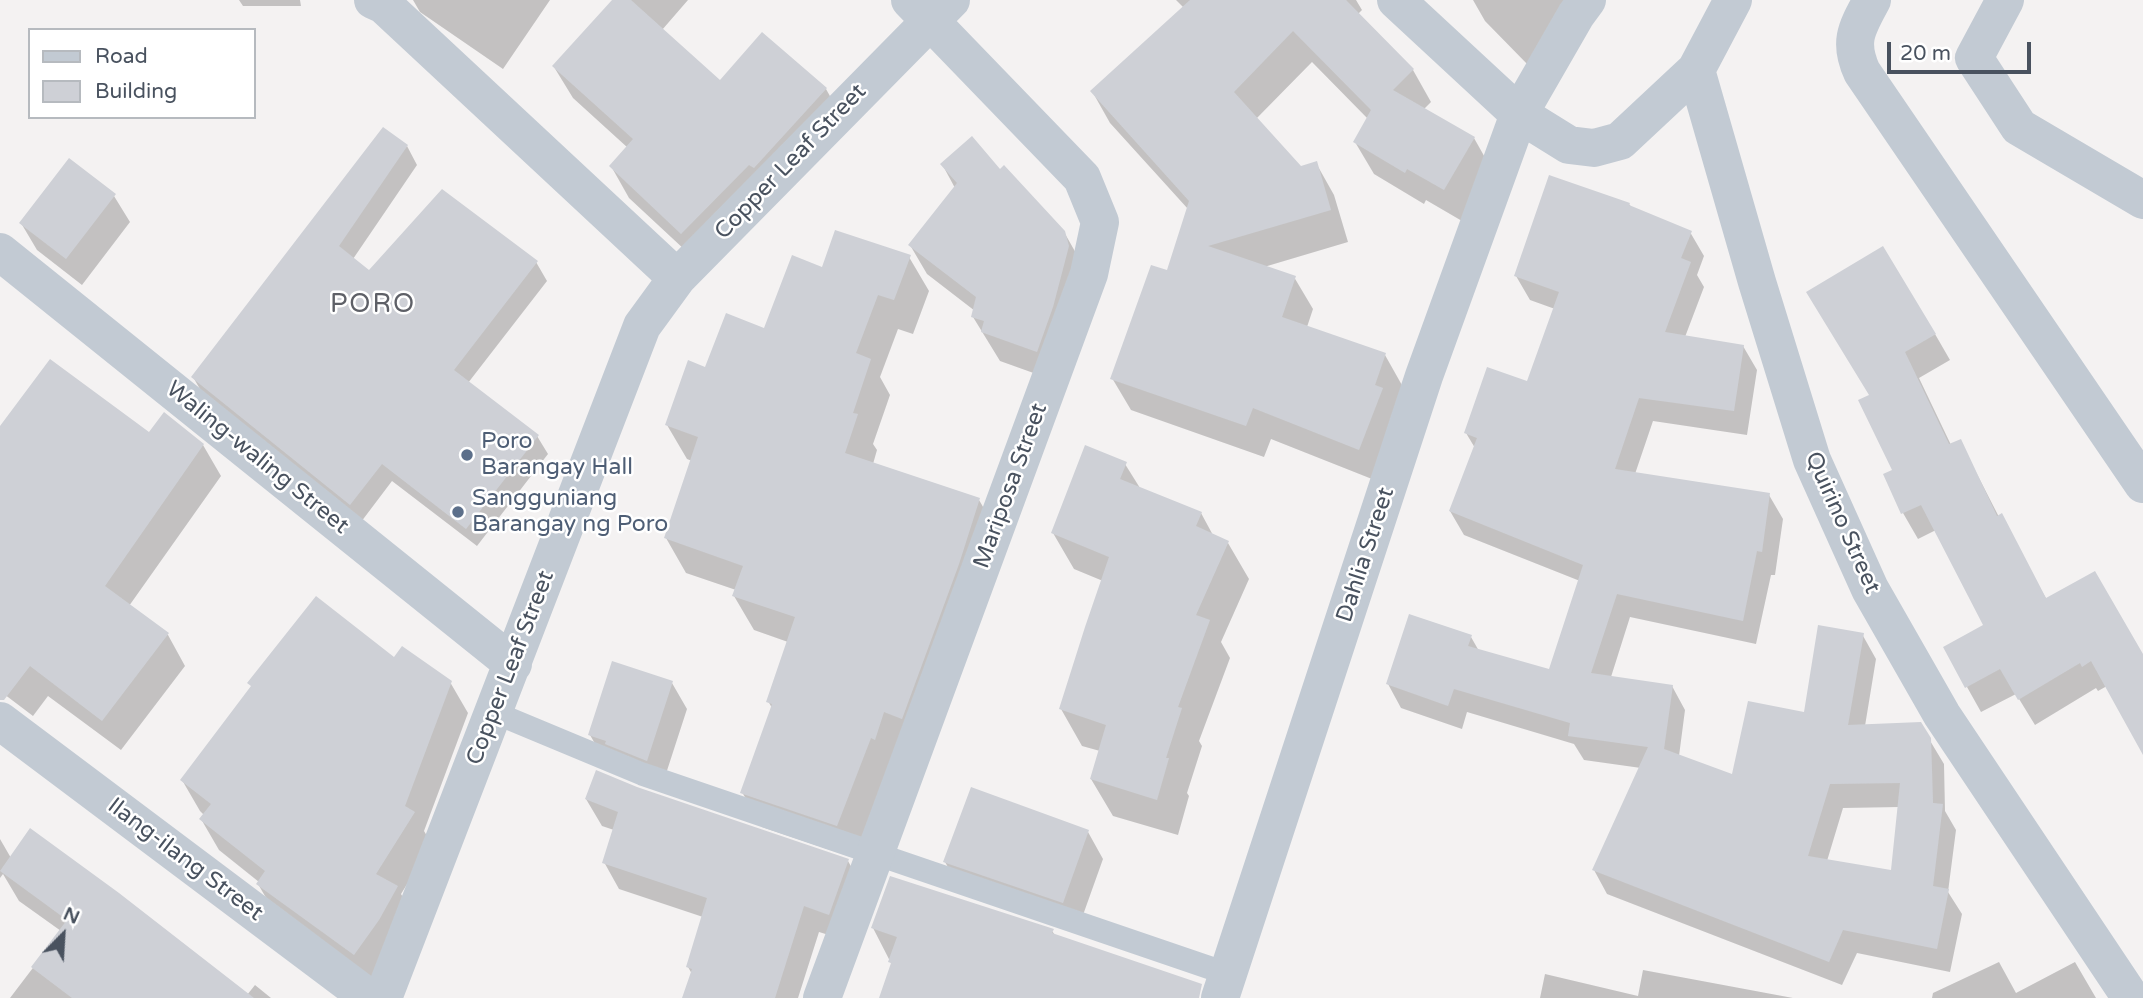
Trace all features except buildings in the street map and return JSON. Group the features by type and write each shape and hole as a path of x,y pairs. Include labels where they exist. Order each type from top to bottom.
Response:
{"street":[{"path":"373,0 384,5 677,278"},
{"path":"1396,0 1519,114 1569,145 1594,148 1620,141 1696,70 1733,0"},
{"name":"Dahlia Street","path":"1224,986 1424,376 1519,114 1587,0"},
{"path":"1872,0 1855,34 1854,54 1862,72 2143,484"},
{"path":"2005,0 1974,58 2019,127 2143,200"},
{"name":"Copper Leaf Street","path":"383,998 642,326 677,278 930,7"},
{"name":"Mariposa Street","path":"822,998 1090,274 1100,222 1082,178 930,7"},
{"name":"Quirino Street","path":"1696,70 1812,460 1870,589 1942,715 2130,998"},
{"name":"Waling-waling Street","path":"0,252 513,664"},
{"name":"Ilang-ilang Street","path":"0,721 369,998"}],"lane":[{"path":"493,712 642,774 876,855 1224,986"}],"place":[{"name":"Poro Barangay Hall","path":"467,455"},
{"name":"Sangguniang Barangay ng Poro","path":"458,512"}],"district":[{"name":"PORO","path":"373,305"}]}
